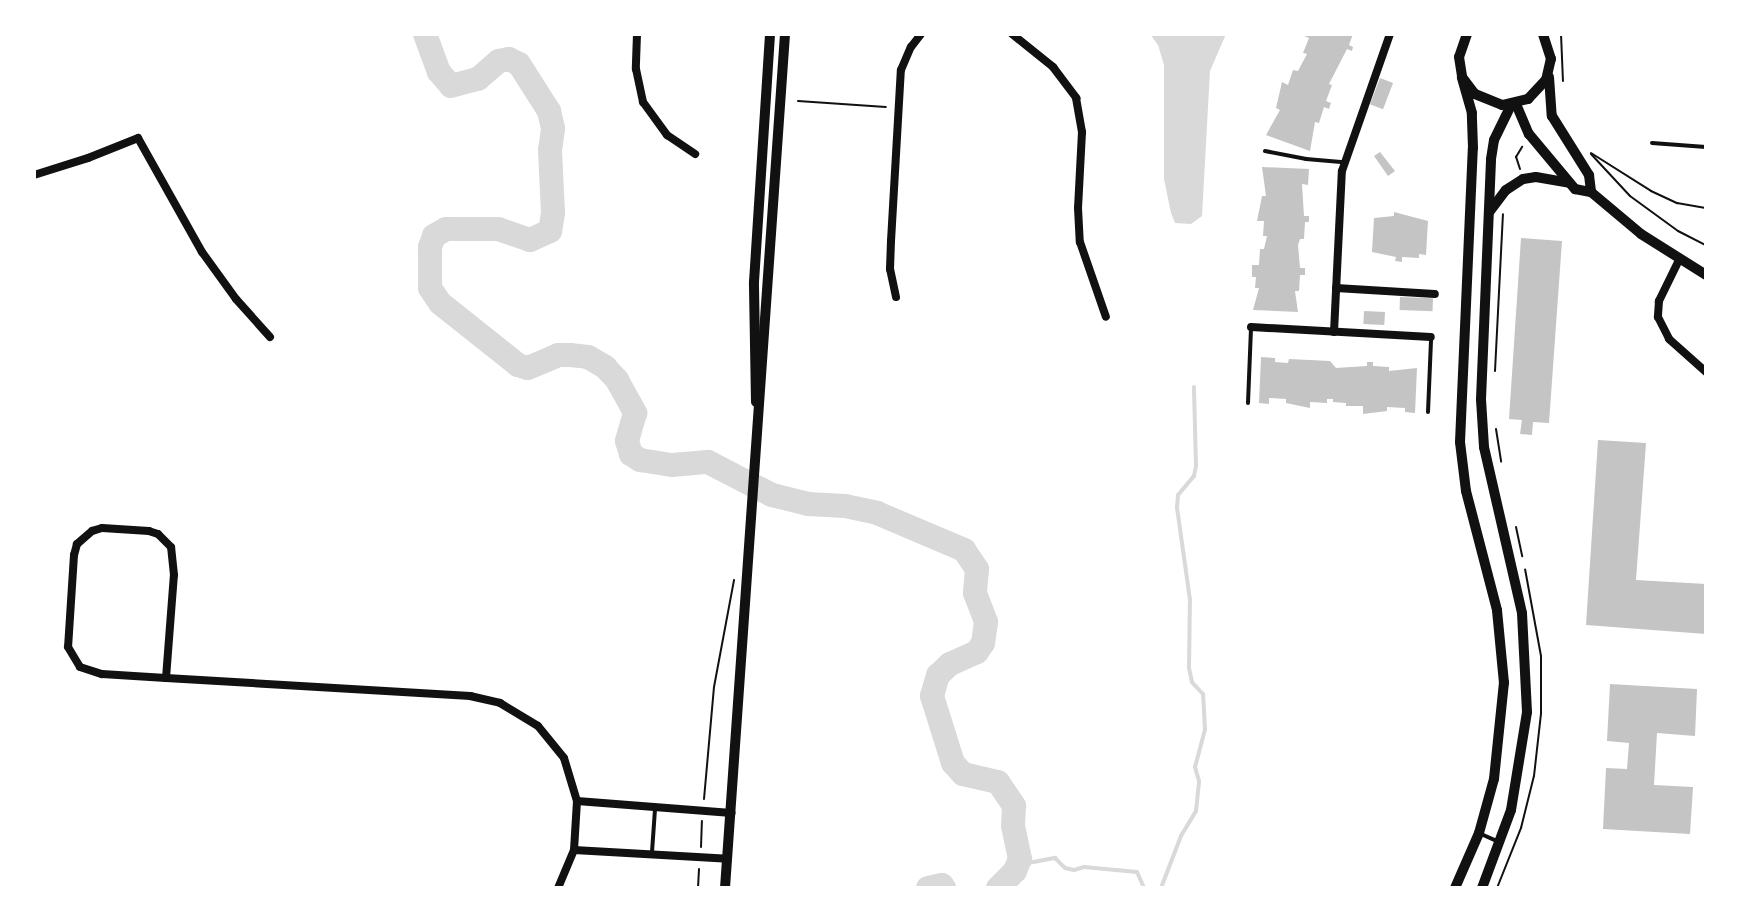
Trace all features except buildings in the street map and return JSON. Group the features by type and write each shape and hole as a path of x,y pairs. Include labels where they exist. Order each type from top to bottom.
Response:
{"street":[{"path":"637,34 636,69 643,102 667,135 695,154"},
{"path":"758,416 754,381 754,282 770,34"},
{"path":"725,888 758,416 763,383 785,34"},
{"path":"896,297 890,269 901,70 911,47 921,34"},
{"path":"1012,34 1053,67 1076,98 1082,132 1078,208 1080,242 1106,317"},
{"path":"1334,332 1344,162 1390,34"},
{"path":"1455,888 1479,833 1494,779 1504,683 1497,610 1466,491 1460,442 1473,148 1472,113 1459,57 1464,34"},
{"path":"1543,34 1549,49"},
{"path":"1549,34 1552,116 1589,175 1591,192"},
{"path":"1462,77 1483,100 1514,104 1537,93 1550,70"},
{"path":"1514,104 1529,134 1575,189 1591,192 1625,222 1706,275"},
{"path":"1482,888 1501,843 1522,761 1528,687 1517,589 1498,519 1484,447 1481,386 1492,151 1514,104"},
{"path":"34,175 138,138 209,263 270,337"},
{"path":"1488,213 1506,190 1523,179 1536,177 1569,183"},
{"path":"1679,260 1659,301 1658,317 1669,339 1706,372"},
{"path":"1336,288 1435,294"},
{"path":"1251,327 1431,337"},
{"path":"166,678 174,575 171,547 158,534 149,531 102,528 92,531 77,544 74,555 68,647 80,667 91,671 166,678 470,696 500,703 538,726 564,758 577,801 574,850 558,888"},
{"path":"577,801 732,813"},
{"path":"574,850 728,859"}],"lane":[{"path":"1652,143 1706,147"},
{"path":"1265,151 1344,162"},
{"path":"1248,403 1251,327"},
{"path":"1428,412 1431,337"},
{"path":"652,855 655,807"},
{"path":"1479,833 1501,843"}],"path":[{"path":"1561,34 1561,91"},
{"path":"798,101 899,107"},
{"path":"1520,170 1517,151 1526,143"},
{"path":"1706,208 1666,198 1591,153 1610,177 1637,202 1678,231 1706,245"},
{"path":"1494,380 1501,230 1506,208"},
{"path":"1494,419 1501,466"},
{"path":"1497,888 1521,828 1534,776 1541,714 1538,629 1514,520"},
{"path":"698,888 714,687 735,570"}],"shaded area":[{"path":"1150,34 1226,34 1210,71 1202,216 1191,224 1175,223 1171,213 1164,179 1164,65 1158,45"}],"waterway":[{"path":"425,34 439,72 451,86 478,79 499,61 509,59 519,64 549,111 553,129 550,150 553,213 550,231 530,240 498,229 446,229 434,236 430,247 430,288 440,303 518,365 528,368 558,355 570,355 588,357 605,367 617,380 635,413 627,441 631,454 640,460 672,465 708,462 772,495 808,504 845,506 877,513 964,550 977,569 975,593 986,622 983,643 977,652 950,664 938,675 932,696 953,763 963,774 998,782 1014,806 1013,826 1020,859 1015,871 998,888"},
{"path":"1161,888 1181,836 1196,811 1199,781 1195,767 1205,730 1203,694 1192,682 1189,668 1190,600 1177,507 1178,495 1194,476 1196,466 1194,387"},
{"path":"1018,865 1055,858 1065,868 1074,870 1084,867 1137,872 1144,888"},
{"path":"928,888 942,885 944,888"}]}
